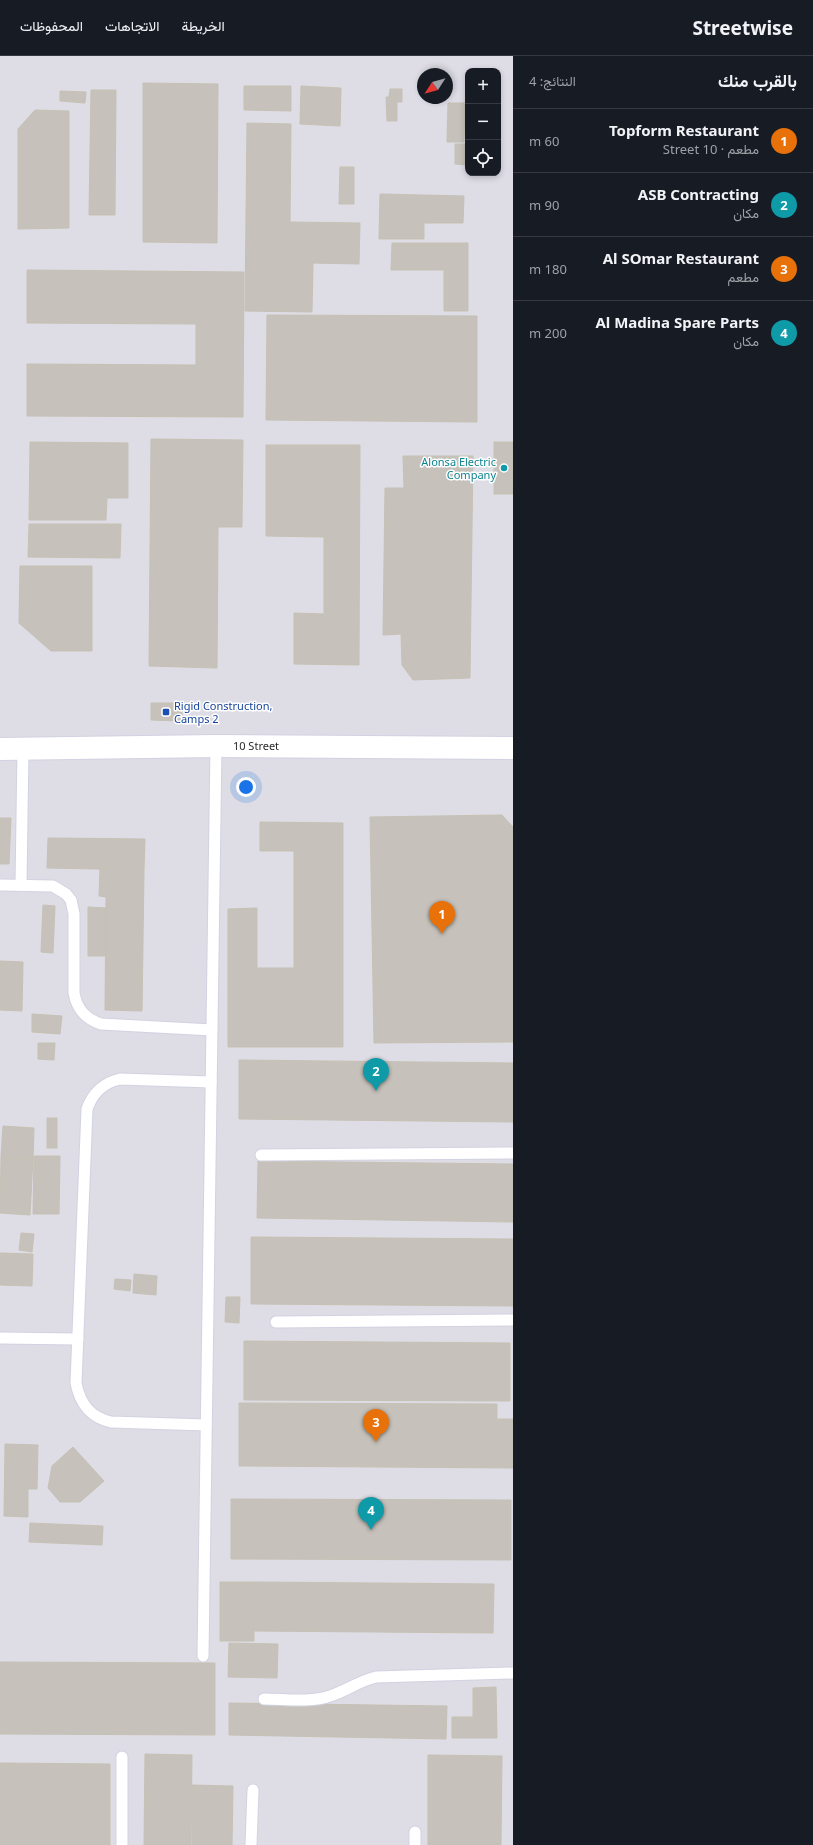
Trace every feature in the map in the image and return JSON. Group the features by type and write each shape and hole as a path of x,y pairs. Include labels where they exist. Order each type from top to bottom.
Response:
{"street":[{"name":"10 Street","path":"0,749 216,746 513,748"}],"lane":[{"path":"203,1656 216,746"},
{"path":"21,885 23,749"},
{"path":"0,885 53,886 66,894 71,900 74,914 74,993 76,1002 86,1017 101,1024 212,1030"},
{"path":"206,1425 111,1422 100,1419 83,1405 78,1394 76,1383 87,1109 90,1100 95,1092 111,1081 211,1082"},
{"path":"261,1155 513,1153"},
{"path":"276,1322 513,1320"},
{"path":"0,1338 78,1339"},
{"path":"264,1699 320,1699 339,1693 357,1683 376,1677 513,1673"},
{"path":"122,1757 122,1845"},
{"path":"251,1845 253,1790"},
{"path":"415,1832 415,1845"}],"shaded area":[{"path":"0,56 513,56 513,1845 0,1845"}],"building":[{"path":"143,83 218,84 217,243 143,242"},
{"path":"244,86 291,86 291,111 244,110"},
{"path":"301,86 341,88 340,126 300,124"},
{"path":"390,89 402,89 402,102 397,102 397,97 389,97"},
{"path":"91,90 116,90 115,215 89,215"},
{"path":"60,91 86,92 85,103 60,101"},
{"path":"386,97 397,97 397,121 387,121"},
{"path":"465,103 464,142 447,142 448,104"},
{"path":"35,110 69,111 69,228 18,229 18,129"},
{"path":"247,123 291,124 290,222 360,223 359,264 313,263 312,312 245,311"},
{"path":"455,144 465,144 465,165 455,164"},
{"path":"340,167 354,167 354,204 339,204"},
{"path":"380,194 464,196 463,223 424,223 424,239 379,239"},
{"path":"392,243 468,243 468,311 444,311 444,270 391,270"},
{"path":"27,270 244,272 243,417 27,416 27,364 196,365 196,324 27,323"},
{"path":"267,315 477,316 477,422 266,420"},
{"path":"151,439 243,440 242,527 218,527 217,668 149,666"},
{"path":"30,442 128,443 128,498 107,498 106,520 29,520"},
{"name":"Alonsa Electric Company","path":"494,442 513,442 513,494 494,494"},
{"path":"266,445 360,445 359,665 294,664 294,613 324,614 324,537 266,536"},
{"path":"403,456 473,456 470,678 413,680 402,665 401,634 383,635 385,488 404,488"},
{"path":"29,524 121,524 120,558 28,557"},
{"path":"20,566 92,566 92,651 51,651 19,623"},
{"path":"151,703 182,703 182,721 151,720"},
{"path":"502,815 513,827 513,1042 374,1043 370,817"},
{"path":"0,818 11,818 9,864 0,864"},
{"path":"260,822 343,823 343,1047 228,1047 228,909 257,908 257,968 294,968 294,851 260,851"},
{"path":"48,838 145,839 144,870 47,868"},
{"path":"100,869 144,870 142,1011 105,1010 106,897 99,896"},
{"path":"43,905 55,906 53,953 41,952"},
{"path":"88,907 106,908 106,956 88,956"},
{"path":"0,961 23,962 22,1011 0,1010"},
{"path":"32,1014 62,1016 60,1034 32,1032"},
{"path":"38,1043 55,1043 54,1060 38,1059"},
{"path":"239,1060 513,1063 513,1122 239,1119"},
{"path":"47,1118 57,1118 57,1148 47,1148"},
{"path":"3,1126 34,1128 33,1159 1,1157"},
{"path":"34,1156 60,1156 59,1214 33,1214"},
{"path":"1,1157 33,1159 30,1215 0,1213"},
{"path":"258,1161 513,1164 513,1222 257,1218"},
{"path":"21,1233 34,1234 32,1252 19,1250"},
{"path":"251,1237 513,1239 513,1306 251,1304"},
{"path":"0,1253 33,1254 32,1286 0,1285"},
{"path":"134,1274 157,1276 156,1295 133,1293"},
{"path":"115,1279 131,1280 130,1291 114,1289"},
{"path":"226,1297 240,1297 239,1323 225,1322"},
{"path":"244,1341 510,1343 510,1401 244,1400"},
{"path":"239,1403 497,1404 497,1419 513,1419 513,1468 239,1466"},
{"path":"5,1444 38,1445 37,1489 28,1489 28,1517 4,1516"},
{"path":"73,1447 104,1481 80,1502 60,1502 48,1488 52,1466"},
{"path":"231,1499 511,1500 511,1560 231,1559"},
{"path":"30,1523 103,1526 102,1545 29,1542"},
{"path":"220,1582 254,1582 254,1641 220,1641"},
{"path":"254,1582 494,1584 493,1633 254,1631"},
{"path":"229,1643 278,1644 277,1678 228,1677"},
{"path":"0,1662 215,1663 215,1735 0,1734"},
{"path":"496,1687 497,1738 452,1738 452,1717 473,1717 473,1688"},
{"path":"229,1703 447,1706 446,1739 229,1735"},
{"path":"145,1754 192,1755 191,1845 144,1845"},
{"path":"428,1755 502,1756 501,1845 428,1845"},
{"path":"0,1763 110,1764 110,1845 0,1845"},
{"path":"192,1785 233,1786 232,1845 192,1845"}],"place":[{"name":"Alonsa Electric Company","path":"504,468"},
{"name":"Rigid Construction, Camps 2","path":"166,712"},
{"name":"Topform Restaurant","path":"442,934"},
{"name":"ASB Contracting","path":"376,1091"},
{"name":"Al SOmar Restaurant","path":"376,1442"},
{"name":"Al Madina Spare Parts","path":"371,1530"}]}
